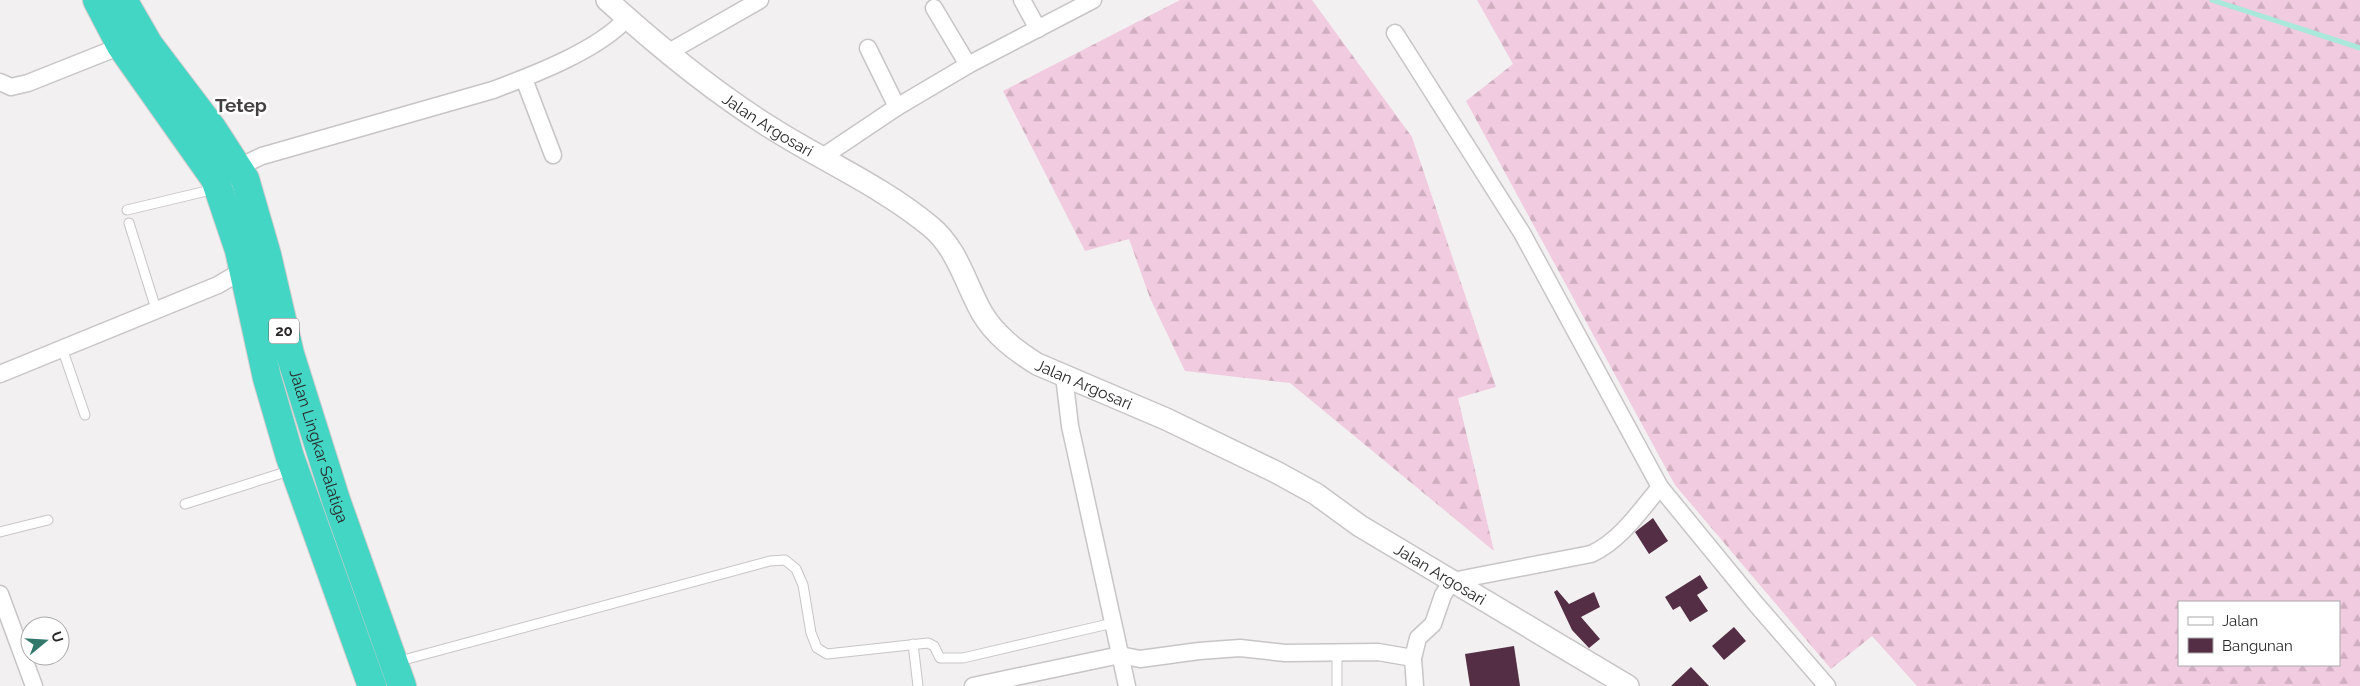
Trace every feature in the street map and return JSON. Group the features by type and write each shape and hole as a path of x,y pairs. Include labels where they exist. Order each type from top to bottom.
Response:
{"highway":[{"name":"Jalan Lingkar Salatiga","path":"97,0 121,46 224,178 252,198 290,354 336,500 398,674"},
{"name":"Jalan Lingkar Salatiga","path":"123,0 149,45 212,128 267,378 295,469 372,686"}],"street":[{"name":"Jalan Argosari","path":"607,0 732,102 821,158 906,208 931,227 949,246 982,314 998,334 1019,352 1037,364 1166,419 1276,472 1316,494 1360,526 1628,686"},
{"path":"669,52 760,0"},
{"path":"1022,0 1038,29"},
{"path":"821,158 897,107 968,65 1093,0"},
{"path":"934,8 968,65"},
{"path":"224,178 262,156 493,90 524,79 610,36 627,18"},
{"path":"1394,33 1522,233 1660,487 1755,603 1827,686"},
{"path":"0,82 11,87 28,83 121,46"},
{"path":"868,48 897,107"},
{"path":"524,79 553,155"},
{"path":"0,374 218,284 267,255"},
{"path":"1064,376 1070,426 1127,686"},
{"path":"1415,686 1413,658 1418,638 1434,624 1443,595 1452,581 1590,554 1614,540 1660,487"},
{"path":"0,594 34,686"},
{"path":"973,686 1120,655 1140,659 1199,651 1240,648 1285,653 1378,652 1413,658"}],"lane":[{"path":"127,210 224,178"},
{"path":"129,223 156,309"},
{"path":"62,348 84,415"},
{"path":"185,504 295,469"},
{"path":"0,532 48,520"},
{"path":"398,674 770,561 784,560 796,569 803,585 811,633 817,648 828,654 928,643 934,646 940,658 963,658 1113,623"},
{"path":"913,644 918,686"},
{"path":"1337,652 1337,686"}],"green space":[{"path":"1180,0 1312,0 1412,137 1496,387 1458,398 1494,551 1290,383 1185,371 1150,298 1129,239 1085,251 1003,91"},
{"path":"1477,0 2360,0 2360,686 1917,686 1872,636 1831,669 1675,485 1466,101 1513,64"}],"building":[{"path":"1653,518 1668,541 1649,554 1635,532"},
{"path":"1700,575 1708,588 1697,595 1708,611 1690,622 1680,606 1673,610 1665,597"},
{"path":"1557,590 1569,604 1594,592 1600,607 1581,617 1600,639 1589,648 1572,630 1554,592"},
{"path":"1734,627 1746,641 1724,660 1712,646"},
{"path":"1514,646 1520,686 1470,686 1465,654"},
{"path":"1691,667 1709,686 1671,686"}],"waterway":[{"path":"2212,0 2360,48"}],"district":[{"name":"Tetep","path":"241,105"}]}
